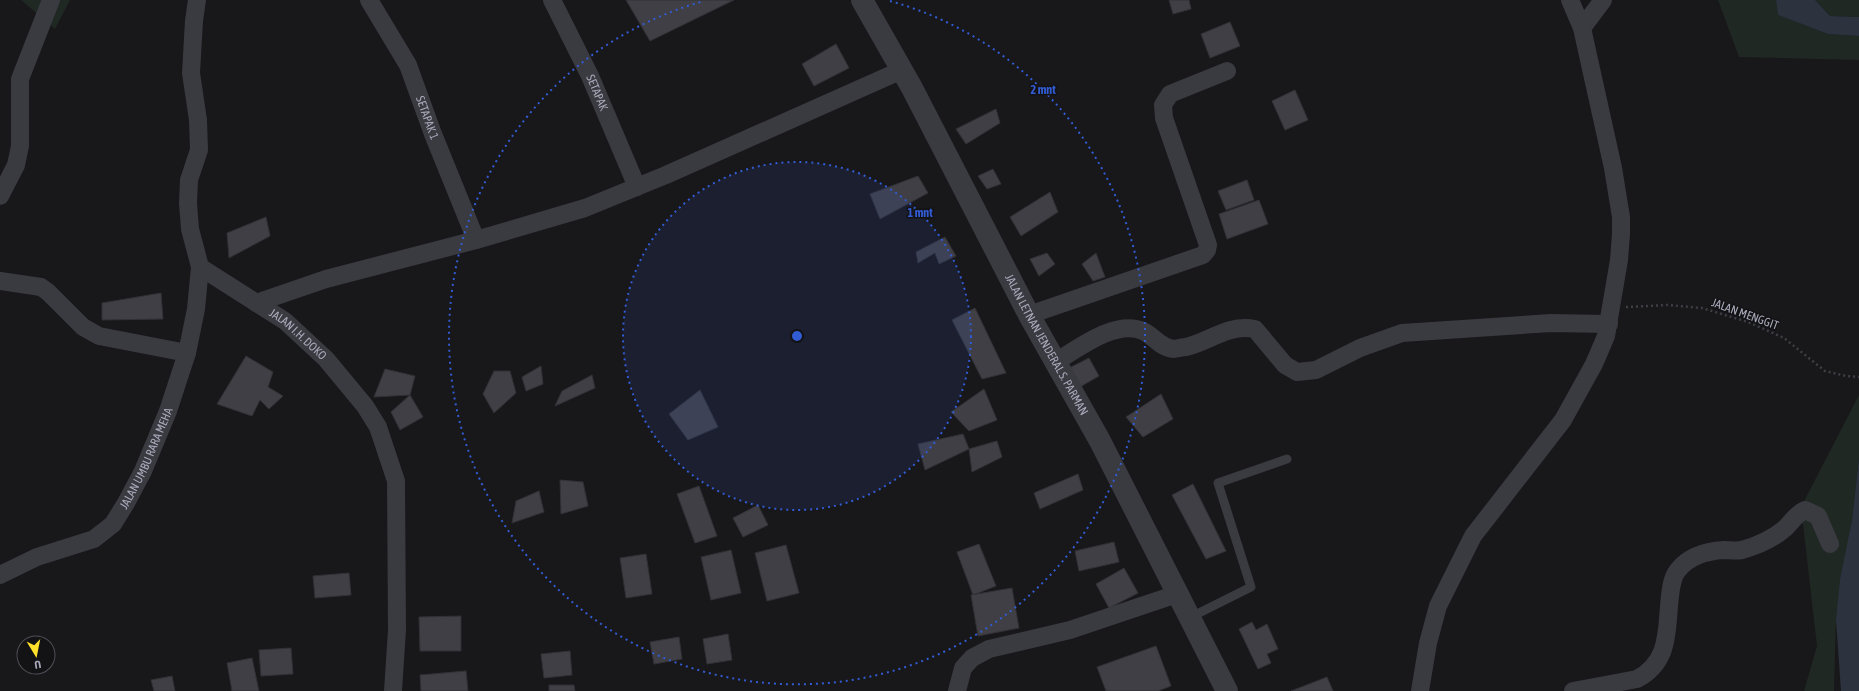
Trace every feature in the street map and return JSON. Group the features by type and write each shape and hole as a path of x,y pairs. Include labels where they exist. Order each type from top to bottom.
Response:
{"street":[{"path":"0,196 16,165 20,146 20,79 51,0"},
{"path":"197,0 194,21 192,73 198,120 199,150 189,180 188,202 190,228 200,268"},
{"name":"SETAPAK 1","path":"370,0 408,66 433,134 476,240"},
{"name":"SETAPAK","path":"552,0 590,76 637,186"},
{"name":"JALAN LETNAN JENDERAL S. PARMAN","path":"862,0 902,70 1029,315 1057,361 1144,526 1227,691"},
{"path":"1420,691 1428,643 1438,606 1473,536 1563,420 1594,364 1606,336 1621,241 1621,217 1613,168 1582,28 1570,0"},
{"path":"1582,28 1603,0"},
{"path":"256,302 326,278 476,240 585,208 902,70"},
{"path":"1029,315 1203,255 1207,250 1208,245 1164,118 1163,105 1170,94 1227,71"},
{"name":"JALAN I.H. DOKO","path":"200,268 285,321 326,359 365,406 378,427 388,453 396,481 397,630 393,691"},
{"name":"JALAN UMBU RARA MEHA","path":"0,575 36,557 94,539 113,524 143,471 168,411 187,353 196,309 200,268"},
{"path":"0,281 41,287 48,292 83,327 99,336 187,353"},
{"path":"1057,361 1102,334 1128,328 1143,331 1158,344 1174,349 1194,345 1236,328 1255,329 1285,365 1297,372 1316,370 1360,348 1402,333 1551,323 1610,315"},
{"path":"1573,691 1637,679 1646,674 1656,664 1664,651 1672,585 1677,571 1699,554 1711,551 1740,550 1757,544 1782,531 1798,513 1805,510 1818,516 1830,544"},
{"path":"957,691 963,668 972,658 989,649 1070,630 1177,594"}],"lane":[{"path":"1189,618 1251,587 1218,482 1287,460"}],"path":[{"name":"JALAN MENGGIT","path":"1610,315 1668,305 1702,308 1748,322 1784,338 1825,372 1859,377"}],"shaded area":[{"path":"21,0 70,0 55,29"},
{"path":"1718,0 1776,0 1778,15 1828,34 1859,36 1859,60 1739,57"},
{"path":"1815,0 1859,0 1859,17 1830,16"},
{"path":"1859,395 1859,458 1852,520 1836,620 1834,691 1804,691 1817,646 1801,507"}],"water":[{"path":"1776,0 1815,0 1830,16 1859,17 1859,36 1828,34 1778,15"},
{"path":"1859,458 1859,691 1841,691 1836,620 1840,580 1852,520"}],"building":[{"path":"626,0 734,0 650,41"},
{"path":"1169,0 1189,0 1191,9 1173,14"},
{"path":"1230,22 1240,46 1210,58 1201,34"},
{"path":"836,44 849,68 814,86 802,64"},
{"path":"1295,90 1308,120 1285,130 1272,101"},
{"path":"996,109 1000,123 966,144 956,129"},
{"path":"993,169 1001,184 987,189 978,176"},
{"path":"918,176 928,193 880,219 870,194"},
{"path":"1247,180 1254,200 1226,210 1218,191"},
{"path":"1050,192 1058,212 1021,236 1010,217"},
{"path":"1259,200 1268,224 1227,239 1219,214"},
{"path":"266,217 270,236 229,258 227,233"},
{"path":"945,237 956,256 939,264 935,253 918,263 916,252"},
{"path":"1047,253 1055,264 1039,276 1030,259"},
{"path":"1096,253 1105,277 1093,281 1082,264"},
{"path":"161,293 163,319 102,320 102,303"},
{"path":"975,308 1006,373 982,379 952,320"},
{"path":"246,356 273,372 268,387 283,396 269,409 260,400 252,416 217,404"},
{"path":"1089,358 1099,376 1078,388 1071,367"},
{"path":"541,366 543,384 526,391 522,377"},
{"path":"385,369 415,376 410,395 374,397"},
{"path":"494,371 510,371 516,393 494,413 483,394"},
{"path":"592,375 595,388 555,406 562,391"},
{"path":"984,389 997,420 969,431 951,412"},
{"path":"700,390 718,427 688,440 669,414"},
{"path":"1161,394 1173,419 1143,437 1126,417"},
{"path":"410,395 423,417 400,430 391,412"},
{"path":"963,434 969,449 925,470 918,444"},
{"path":"997,441 1002,457 972,472 969,449"},
{"path":"1078,474 1083,490 1040,509 1034,493"},
{"path":"560,480 583,482 588,506 561,514"},
{"path":"1193,484 1226,551 1206,559 1172,495"},
{"path":"699,486 717,536 695,543 677,494"},
{"path":"539,491 544,512 512,523 516,501"},
{"path":"758,505 768,525 743,537 733,518"},
{"path":"1114,542 1119,562 1079,571 1075,551"},
{"path":"979,544 996,586 973,595 957,552"},
{"path":"786,545 799,593 767,601 755,553"},
{"path":"731,550 741,593 711,600 701,557"},
{"path":"646,554 652,594 626,598 620,558"},
{"path":"1124,568 1138,593 1109,608 1096,584"},
{"path":"349,573 351,595 315,598 313,576"},
{"path":"1012,588 1019,628 978,636 971,595"},
{"path":"461,616 461,651 420,651 419,617"},
{"path":"1252,622 1256,630 1267,624 1278,649 1267,654 1271,663 1258,669 1239,629"},
{"path":"728,634 732,660 707,664 703,639"},
{"path":"679,637 682,659 654,664 650,642"},
{"path":"1156,646 1171,686 1158,691 1106,691 1097,667"},
{"path":"291,648 293,674 261,676 259,650"},
{"path":"570,651 572,675 544,678 541,654"},
{"path":"252,658 259,691 232,691 227,663"},
{"path":"466,671 468,691 421,691 420,675"},
{"path":"172,676 175,691 154,691 151,680"},
{"path":"1327,677 1333,691 1291,691"},
{"path":"549,685 574,685 575,691 549,691"}]}
